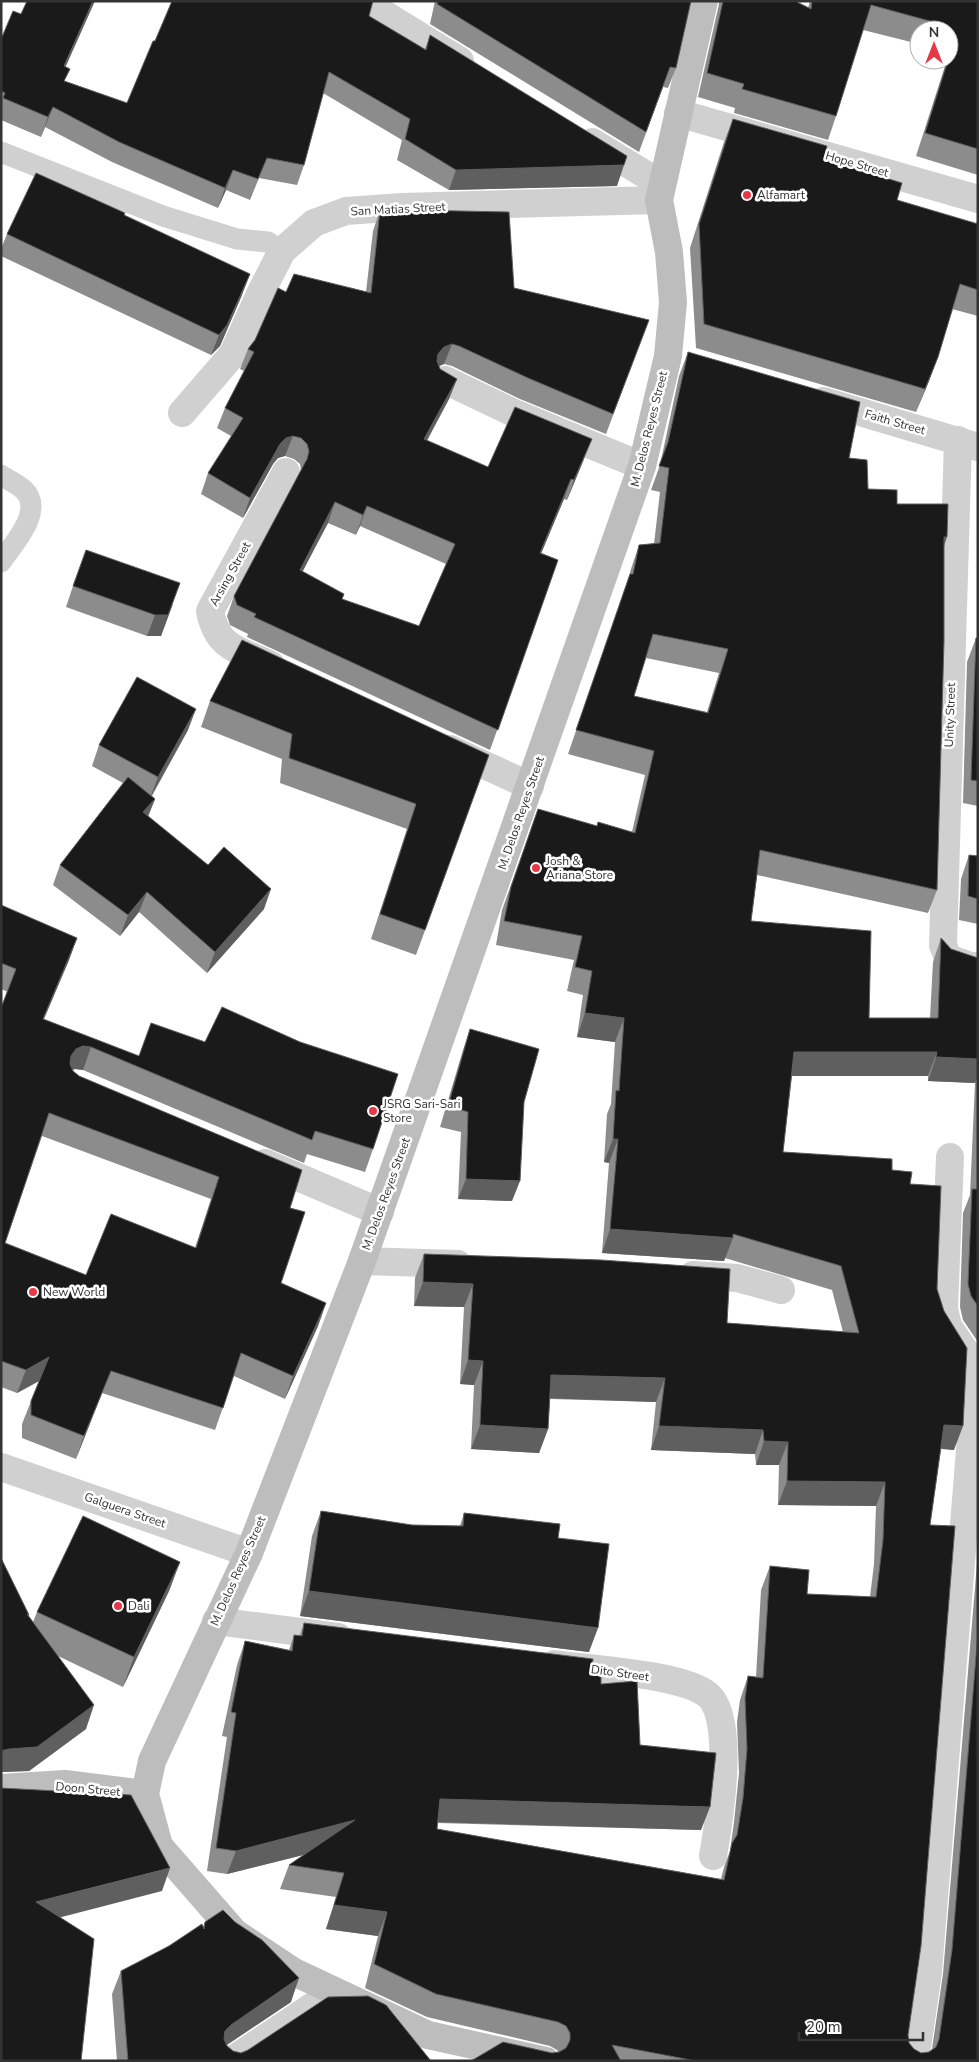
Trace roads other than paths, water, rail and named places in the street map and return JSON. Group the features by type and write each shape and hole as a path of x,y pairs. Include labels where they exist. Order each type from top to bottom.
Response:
{"street":[{"path":"362,1 479,72"},
{"name":"M. Delos Reyes Street","path":"546,2061 428,2035 294,1972 235,1933 159,1846 145,1794 152,1762 249,1553 362,1261 642,466 668,356 673,302 669,252 660,192 704,1"},
{"name":"Hope Street","path":"678,113 978,199"},
{"path":"570,128 660,192"},
{"name":"San Matias Street","path":"182,413 233,354 282,251 314,223 346,211 660,192"},
{"path":"668,356 696,364"},
{"path":"446,380 514,413 642,466"},
{"name":"Faith Street","path":"799,394 968,443"},
{"name":"Unity Street","path":"968,443 943,945 948,958 970,966 978,966"},
{"name":"Arsing Street","path":"286,472 210,611 213,628 225,644 297,677"},
{"path":"432,740 530,786"},
{"path":"242,1154 380,1212"},
{"path":"915,2061 928,1972 974,1388 974,1368 965,1350 948,1326 944,1309 950,1158"},
{"path":"362,1261 487,1265"},
{"path":"670,1273 737,1278 780,1290"},
{"name":"Galguera Street","path":"1,1467 249,1553"},
{"path":"216,1621 359,1640"},
{"name":"Dito Street","path":"526,1660 670,1680 694,1687 708,1695 717,1706 722,1753 722,1804 713,1856"},
{"name":"Doon Street","path":"1,1788 65,1784 145,1794"},
{"path":"231,2061 334,1992"}],"lane":[{"path":"1,152 163,216 237,239 268,242 282,251"},
{"path":"1,475 25,491 31,504 27,523 1,562"}],"place":[{"name":"Alfamart","path":"747,195"},
{"name":"Josh & Ariana Store","path":"536,868"},
{"name":"JSRG Sari-Sari Store","path":"373,1111"},
{"name":"New World","path":"33,1292"},
{"name":"Dali","path":"118,1606"}]}
